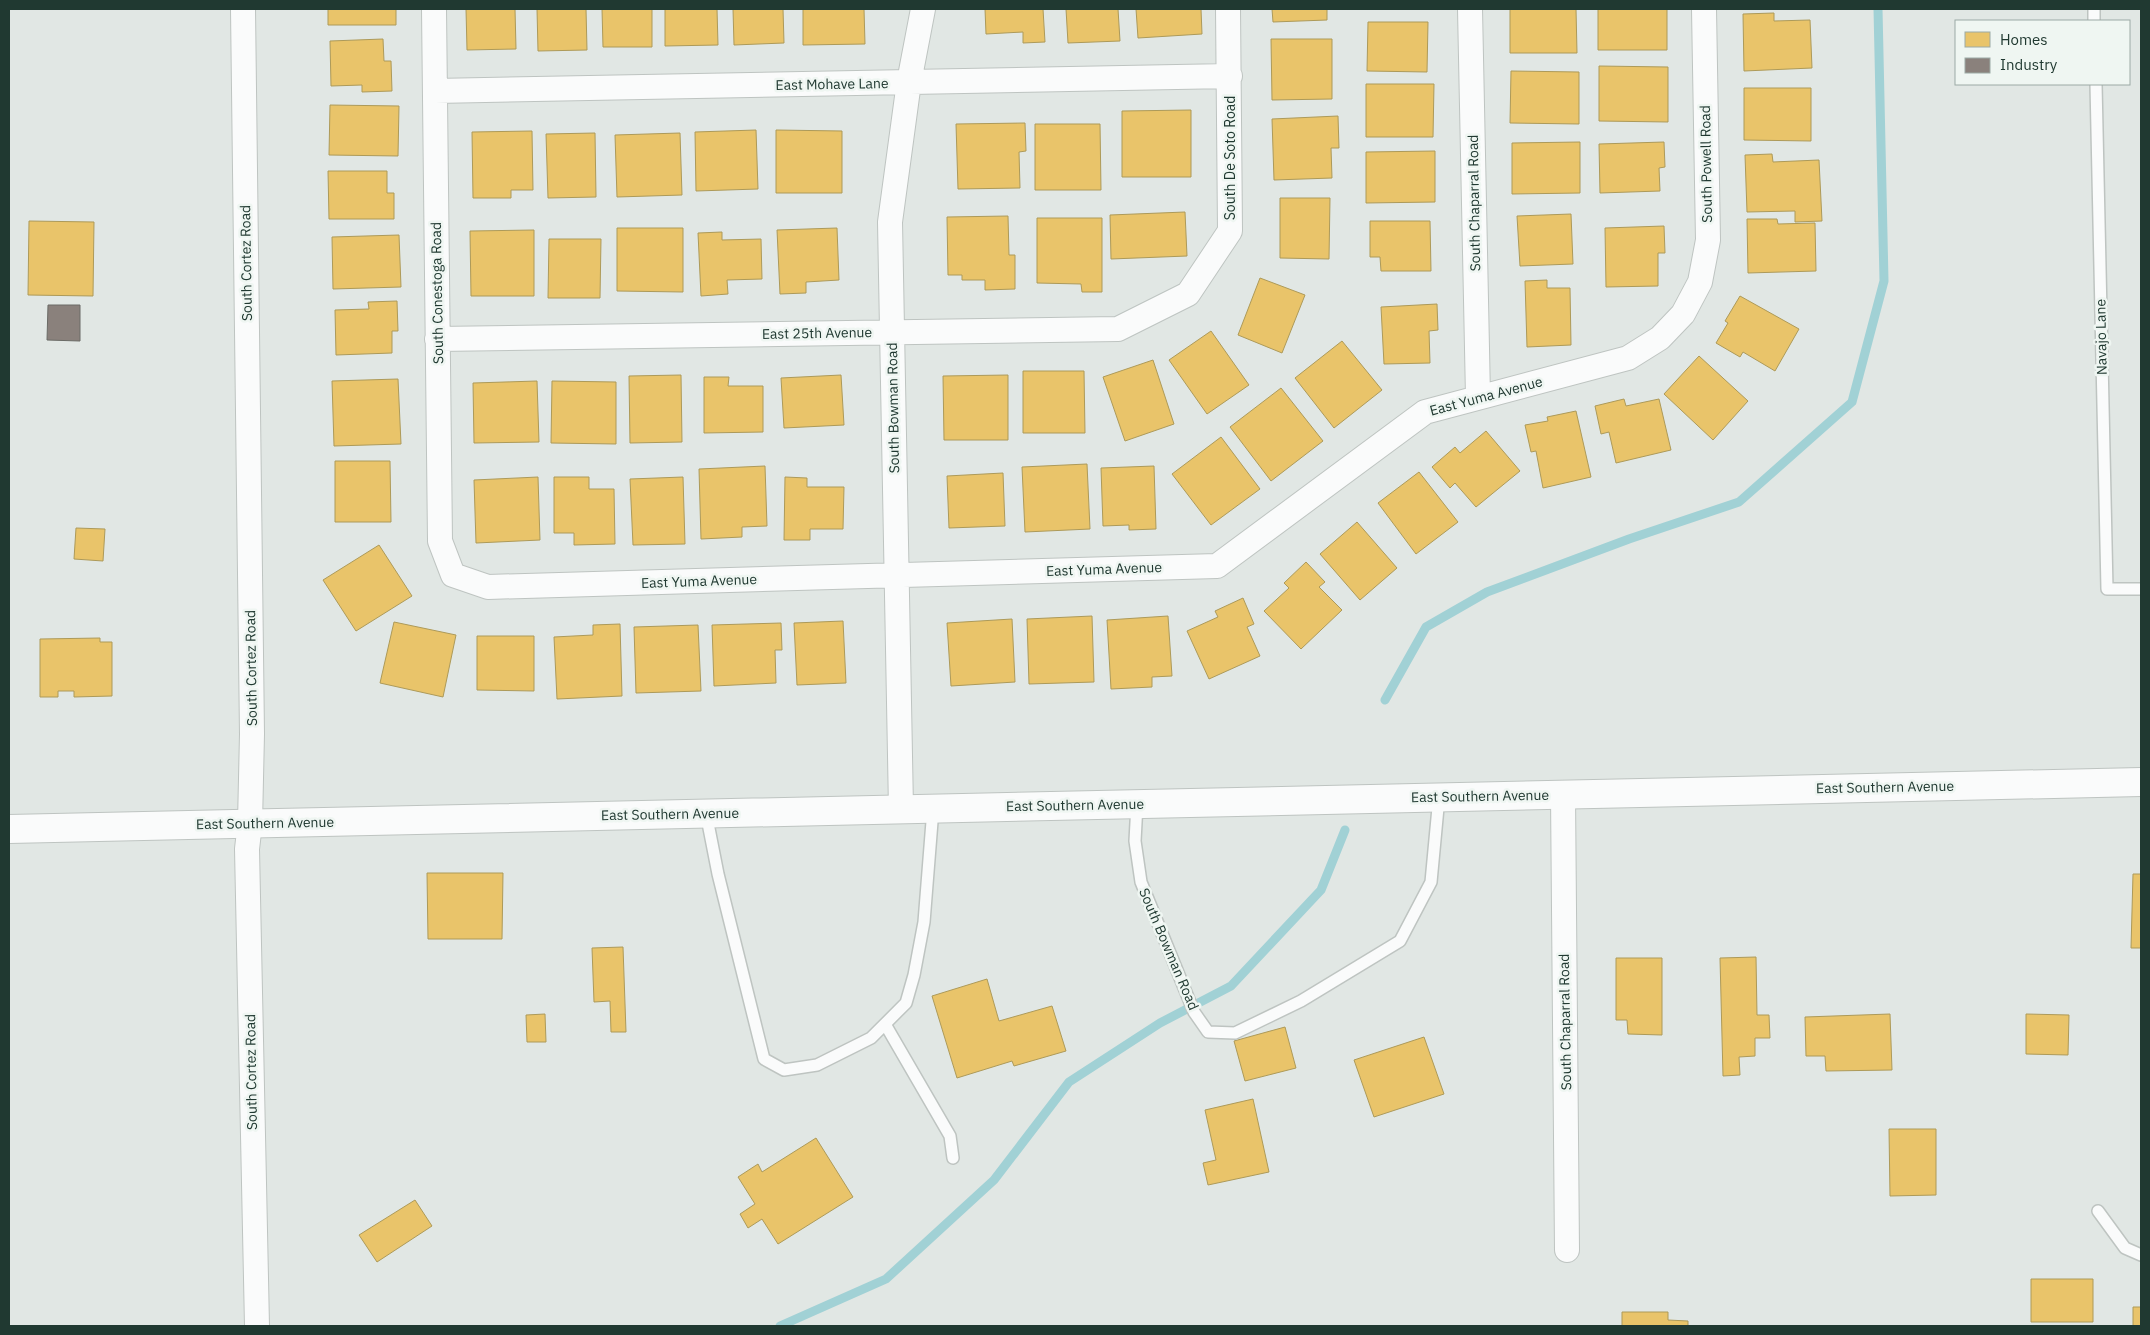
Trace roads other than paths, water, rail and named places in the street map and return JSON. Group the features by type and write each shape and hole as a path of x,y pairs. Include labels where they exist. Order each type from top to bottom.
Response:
{"street":[{"name":"South Cortez Road","path":"243,9 252,734 250,823 247,849 257,1326"},
{"name":"South Conestoga Road","path":"434,9 440,541 453,575"},
{"name":"South Bowman Road","path":"901,809 890,222 909,82 923,9"},
{"name":"South De Soto Road","path":"1188,294 1230,231 1228,9"},
{"name":"South Chaparral Road","path":"1470,9 1478,397"},
{"name":"South Powell Road","path":"1683,314 1700,282 1708,240 1704,9"},
{"name":"East Mohave Lane","path":"435,91 1230,76"},
{"name":"East 25th Avenue","path":"437,339 1118,329 1188,294"},
{"name":"East Yuma Avenue","path":"453,575 488,587 1217,566 1425,412 1628,358 1660,338 1683,314"},
{"name":"East Southern Avenue","path":"9,829 2141,782"},
{"name":"South Chaparral Road","path":"1563,795 1567,1250"}],"lane":[{"name":"Navajo Lane","path":"2096,85 2107,590 2141,589"},
{"name":"South Bowman Road","path":"1137,804 1135,841 1141,882 1194,1012 1208,1032 1235,1033 1301,1001 1400,941 1431,882 1439,797"},
{"path":"706,814 764,1059 784,1070 817,1065 871,1038 906,1003 914,975 924,922 933,809"},
{"path":"885,1024 950,1136 953,1158"},
{"path":"2098,1211 2125,1248 2141,1255"}],"waterway":[{"path":"1385,700 1426,627 1487,592 1629,539 1739,502 1852,402 1884,281 1878,9"},
{"path":"780,1326 886,1279 994,1180 1069,1082 1160,1023 1231,986 1321,890 1345,830"}]}
